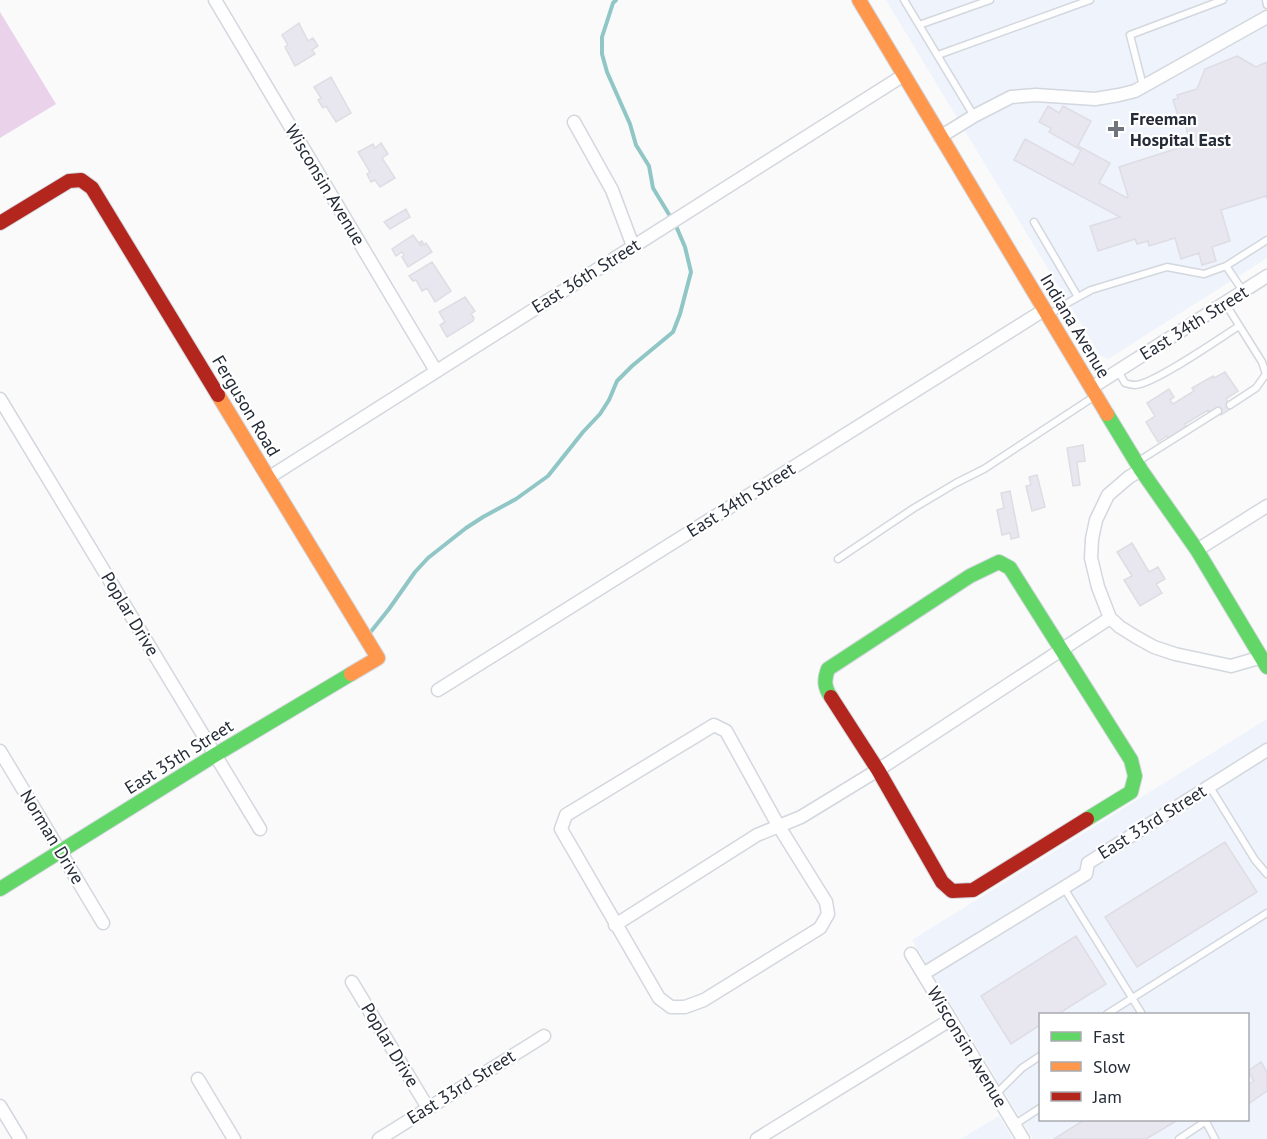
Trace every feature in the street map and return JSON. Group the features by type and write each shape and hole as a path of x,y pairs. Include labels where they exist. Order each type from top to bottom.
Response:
{"street":[{"name":"Wisconsin Avenue","path":"215,0 436,371"},
{"name":"Indiana Avenue","path":"859,0 1138,466 1197,550 1264,662"},
{"path":"940,137 1011,97 1036,95 1095,99 1135,91 1267,17"},
{"name":"East 36th Street","path":"268,478 904,75"},
{"path":"574,122 612,190 633,246"},
{"name":"Ferguson Road","path":"0,223 64,183 85,181 92,188 378,658"},
{"name":"East 34th Street","path":"1093,392 1118,371 1267,276"},
{"name":"East 34th Street","path":"438,690 1046,313"},
{"name":"Poplar Drive","path":"0,399 260,829"},
{"path":"1138,466 1108,495 1096,520 1092,538 1091,558 1095,578 1110,618 1120,627 1154,647 1175,654 1232,666 1264,662"},
{"path":"1197,550 1267,507"},
{"path":"999,562 1010,568 1131,760 1135,776 1131,792 973,890 952,891 942,882 878,770 825,688 828,669 970,576 999,562"},
{"path":"615,924 757,835 801,817 878,770 1110,618"},
{"name":"East 35th Street","path":"0,889 215,755 378,658"},
{"path":"714,725 726,731 778,825 826,902 828,914 820,928 704,1000 685,1007 671,1007 659,999 615,924 561,829 566,815 714,725"},
{"name":"East 33rd Street","path":"923,974 1086,874 1088,863 1267,750"},
{"name":"Norman Drive","path":"0,751 103,923"},
{"name":"Wisconsin Avenue","path":"911,954 1023,1139"},
{"name":"Poplar Drive","path":"352,982 428,1108"},
{"path":"757,1139 950,1020"},
{"name":"East 33rd Street","path":"379,1139 544,1036"},
{"path":"198,1078 234,1139"},
{"path":"0,1106 20,1139"}],"lane":[{"path":"904,0 974,116"},
{"path":"919,25 990,0"},
{"path":"938,55 1090,0"},
{"path":"1143,86 1130,35 1223,0"},
{"path":"1266,0 1267,5"},
{"path":"1034,222 1078,297"},
{"path":"1046,313 1091,290 1167,267 1204,274 1226,266 1267,240"},
{"path":"1226,266 1243,292"},
{"path":"1225,303 1262,362 1266,374 1256,388 1230,405"},
{"path":"1118,371 1125,383 1135,385 1146,382 1239,326"},
{"path":"838,559 914,508 956,483 984,470 1093,392"},
{"path":"1138,466 1218,411"},
{"path":"1209,786 1255,860 1267,874"},
{"path":"1064,888 1141,1013"},
{"path":"1109,1013 1267,914"},
{"path":"996,1094 1022,1068 1039,1057"},
{"path":"1014,1125 1039,1109"},
{"path":"1179,1139 1205,1121"},
{"path":"1206,1121 1215,1139"}],"shaded area":[{"name":"Freeman Hospital East","path":"886,0 1267,0 1267,258 1108,359 1100,355"},
{"path":"0,12 56,104 0,138"},
{"path":"1267,719 1267,1139 1033,1139 912,940"},
{"path":"999,1116 1013,1139 961,1139"}],"building":[{"path":"299,23 308,41 313,38 318,46 312,50 315,54 295,66 285,47 288,45 282,35"},
{"path":"1237,56 1256,67 1267,62 1267,199 1266,196 1221,210 1230,241 1212,247 1216,261 1202,265 1199,253 1181,259 1175,238 1149,246 1148,241 1137,244 1135,239 1098,251 1090,226 1120,217 1014,160 1025,139 1073,165 1081,150 1049,132 1051,128 1039,122 1048,106 1059,113 1063,106 1091,121 1078,146 1110,163 1099,183 1127,198 1119,167 1191,144 1185,124 1181,126 1173,100 1178,98 1177,95 1197,89 1205,69"},
{"path":"331,77 351,113 336,122 326,106 323,108 318,100 321,98 314,87"},
{"path":"381,143 388,154 382,158 395,178 380,187 375,180 371,182 367,174 370,172 358,152 373,144 375,148"},
{"path":"406,209 410,217 390,229 384,222"},
{"path":"413,235 421,246 422,241 432,252 408,267 402,257 404,255 402,252 396,256 392,249"},
{"path":"432,262 451,291 435,302 427,288 422,291 416,280 413,281 409,276"},
{"path":"465,297 475,311 471,314 473,321 447,337 440,325 445,322 439,312"},
{"path":"1225,372 1238,391 1226,399 1232,408 1221,415 1217,409 1210,413 1208,410 1185,424 1188,428 1169,440 1167,436 1158,442 1146,422 1155,416 1147,403 1169,389 1174,397 1170,400 1173,404 1194,391 1192,388"},
{"path":"1083,445 1085,461 1077,462 1080,485 1073,486 1067,448"},
{"path":"1037,475 1045,507 1032,511 1026,486 1031,485 1029,477"},
{"path":"1010,491 1019,537 1011,539 1010,533 1002,535 997,510 1004,508 1001,493"},
{"path":"1132,543 1149,572 1158,567 1165,579 1156,584 1162,593 1140,606 1124,580 1132,576 1117,552"},
{"path":"1225,842 1257,892 1137,967 1105,917"},
{"path":"1076,936 1106,984 1060,1013 1039,1013 1039,1026 1011,1044 981,996"},
{"path":"1261,1062 1267,1072 1267,1091 1249,1103 1249,1084 1254,1081 1249,1070"},
{"path":"1082,1121 1176,1121 1146,1139 1054,1139"}],"waterway":[{"path":"369,634 428,558 466,528 516,499 548,476 600,414 617,381 673,332 691,272 685,247 676,226 653,188 649,166 636,145 602,54 602,37 616,0"}],"traffic: fast":[{"path":"1107,414 1141,470 1197,550 1267,667"},
{"path":"999,562 1010,568 1131,760 1135,776 1131,792 1087,819"},
{"path":"831,697 825,683 828,669 970,576 999,562"},
{"path":"0,889 215,755 351,674"}],"traffic: slow":[{"path":"859,0 1107,414"},
{"path":"218,395 378,658 351,674"}],"traffic: jam":[{"path":"0,223 69,181 81,180 92,188 218,395"},
{"path":"831,697 878,770 942,882 952,891 973,890 1087,819"}],"place":[{"name":"Freeman Hospital East","path":"1116,129"}]}
